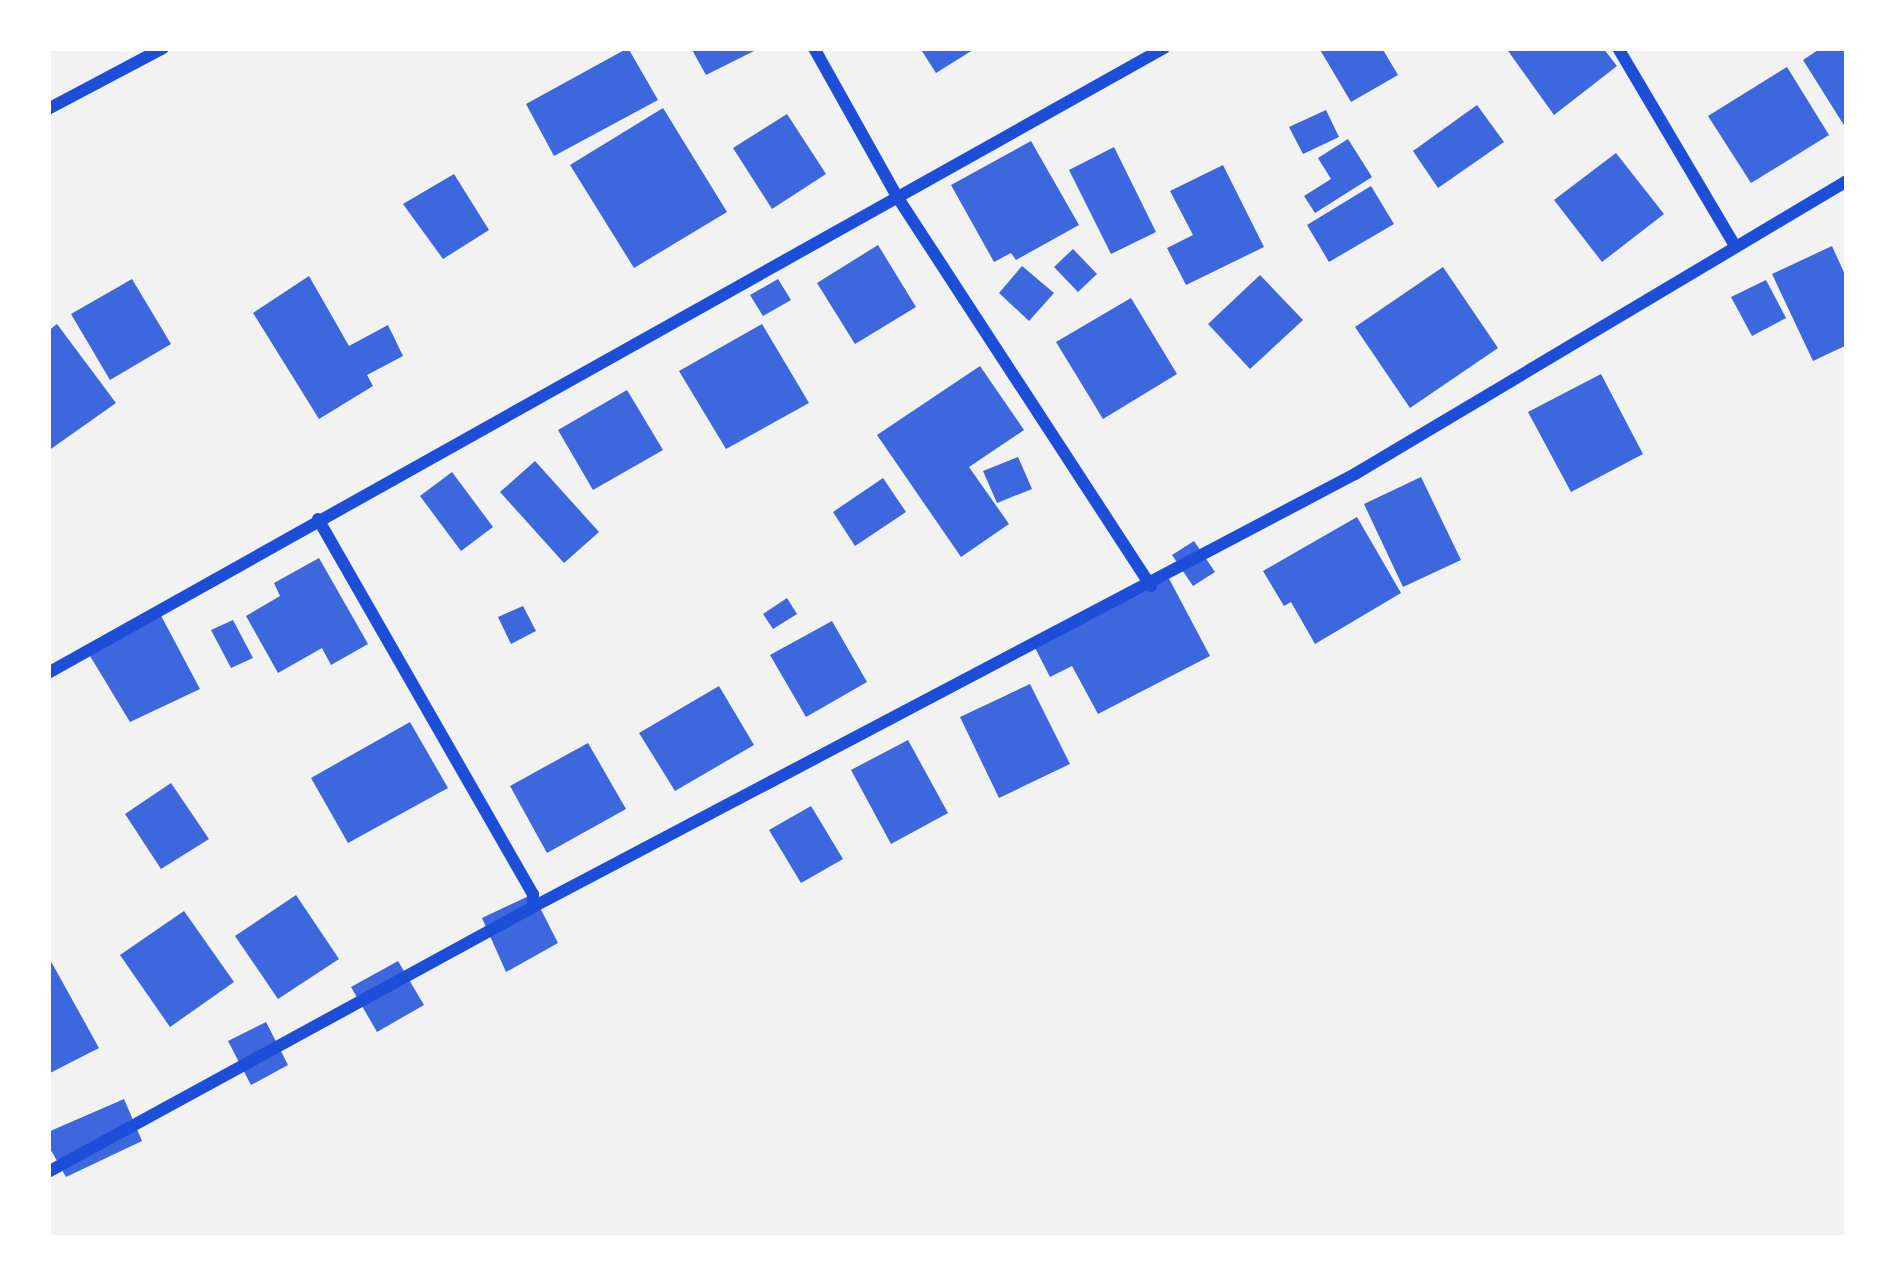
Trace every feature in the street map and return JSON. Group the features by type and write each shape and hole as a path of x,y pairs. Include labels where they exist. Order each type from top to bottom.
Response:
{"street":[{"path":"48,109 163,48"},
{"path":"814,48 896,195 1151,586"},
{"path":"48,673 1164,48"},
{"path":"1618,48 1734,244"},
{"path":"48,1172 533,907 1151,586 1355,474 1734,244 1847,181"},
{"path":"318,519 533,894 533,907"}],"building":[{"path":"628,48 658,100 554,156 526,104"},
{"path":"691,48 760,48 706,75"},
{"path":"920,48 976,48 936,73"},
{"path":"1319,48 1382,48 1398,75 1351,102"},
{"path":"1506,48 1603,48 1617,66 1554,115"},
{"path":"1821,48 1847,48 1847,130 1803,60"},
{"path":"1787,67 1829,135 1751,183 1708,116"},
{"path":"1477,105 1504,142 1438,188 1413,151"},
{"path":"663,108 727,212 634,268 570,165"},
{"path":"1326,110 1339,137 1303,154 1289,127"},
{"path":"787,114 826,174 772,209 733,148"},
{"path":"1348,139 1372,177 1315,213 1304,196 1331,179 1318,158"},
{"path":"1031,141 1079,225 1016,260 1011,253 994,262 951,185"},
{"path":"1114,147 1156,232 1111,254 1069,170"},
{"path":"1616,153 1664,214 1602,262 1554,200"},
{"path":"1223,165 1264,247 1186,285 1167,248 1193,235 1170,191"},
{"path":"454,174 489,230 443,259 403,204"},
{"path":"1371,186 1394,224 1329,262 1307,225"},
{"path":"878,245 916,307 855,344 817,283"},
{"path":"1832,246 1847,279 1847,345 1813,361 1772,274"},
{"path":"1073,249 1097,274 1078,292 1054,267"},
{"path":"1022,266 1054,293 1029,321 999,293"},
{"path":"1443,267 1498,348 1410,408 1355,327"},
{"path":"1260,275 1303,320 1250,369 1208,324"},
{"path":"309,276 349,346 388,325 403,356 367,375 373,386 319,419 253,313"},
{"path":"132,279 171,344 110,380 71,314"},
{"path":"778,279 791,300 763,316 750,295"},
{"path":"1766,280 1786,318 1752,336 1731,297"},
{"path":"1131,298 1177,374 1103,419 1056,342"},
{"path":"57,324 116,403 48,451 48,331"},
{"path":"762,324 809,403 726,449 679,371"},
{"path":"980,366 1024,430 969,467 1009,524 961,557 877,435"},
{"path":"1601,374 1643,454 1571,492 1528,412"},
{"path":"627,390 663,450 593,490 558,430"},
{"path":"1018,457 1032,489 997,503 983,471"},
{"path":"535,461 599,532 564,563 500,492"},
{"path":"452,472 493,527 461,551 420,496"},
{"path":"1421,477 1461,560 1403,587 1364,504"},
{"path":"883,478 906,512 855,546 833,512"},
{"path":"1357,517 1401,593 1315,644 1291,602 1284,606 1263,571"},
{"path":"1194,541 1215,572 1193,586 1172,555"},
{"path":"319,558 368,644 331,665 322,648 278,673 246,616 280,596 274,583"},
{"path":"1165,571 1210,656 1098,714 1072,666 1050,677 1031,640"},
{"path":"787,598 797,614 773,629 763,614"},
{"path":"523,606 536,631 511,644 498,617"},
{"path":"158,610 200,689 130,722 87,651"},
{"path":"233,620 253,658 231,668 211,630"},
{"path":"832,621 867,682 806,717 770,655"},
{"path":"1030,684 1070,764 999,798 960,717"},
{"path":"719,686 754,745 675,791 639,733"},
{"path":"410,722 448,788 348,843 311,778"},
{"path":"908,740 948,813 891,844 851,770"},
{"path":"588,743 626,809 547,853 510,786"},
{"path":"171,783 209,839 161,869 125,814"},
{"path":"811,806 843,859 801,883 769,830"},
{"path":"533,894 558,943 506,972 482,918"},
{"path":"296,895 339,959 278,999 235,936"},
{"path":"184,911 234,982 170,1027 120,955"},
{"path":"48,956 99,1048 48,1074"},
{"path":"398,961 424,1005 377,1032 351,987"},
{"path":"266,1022 288,1065 251,1085 228,1041"},
{"path":"124,1099 142,1141 66,1177 48,1145 48,1132"}]}
